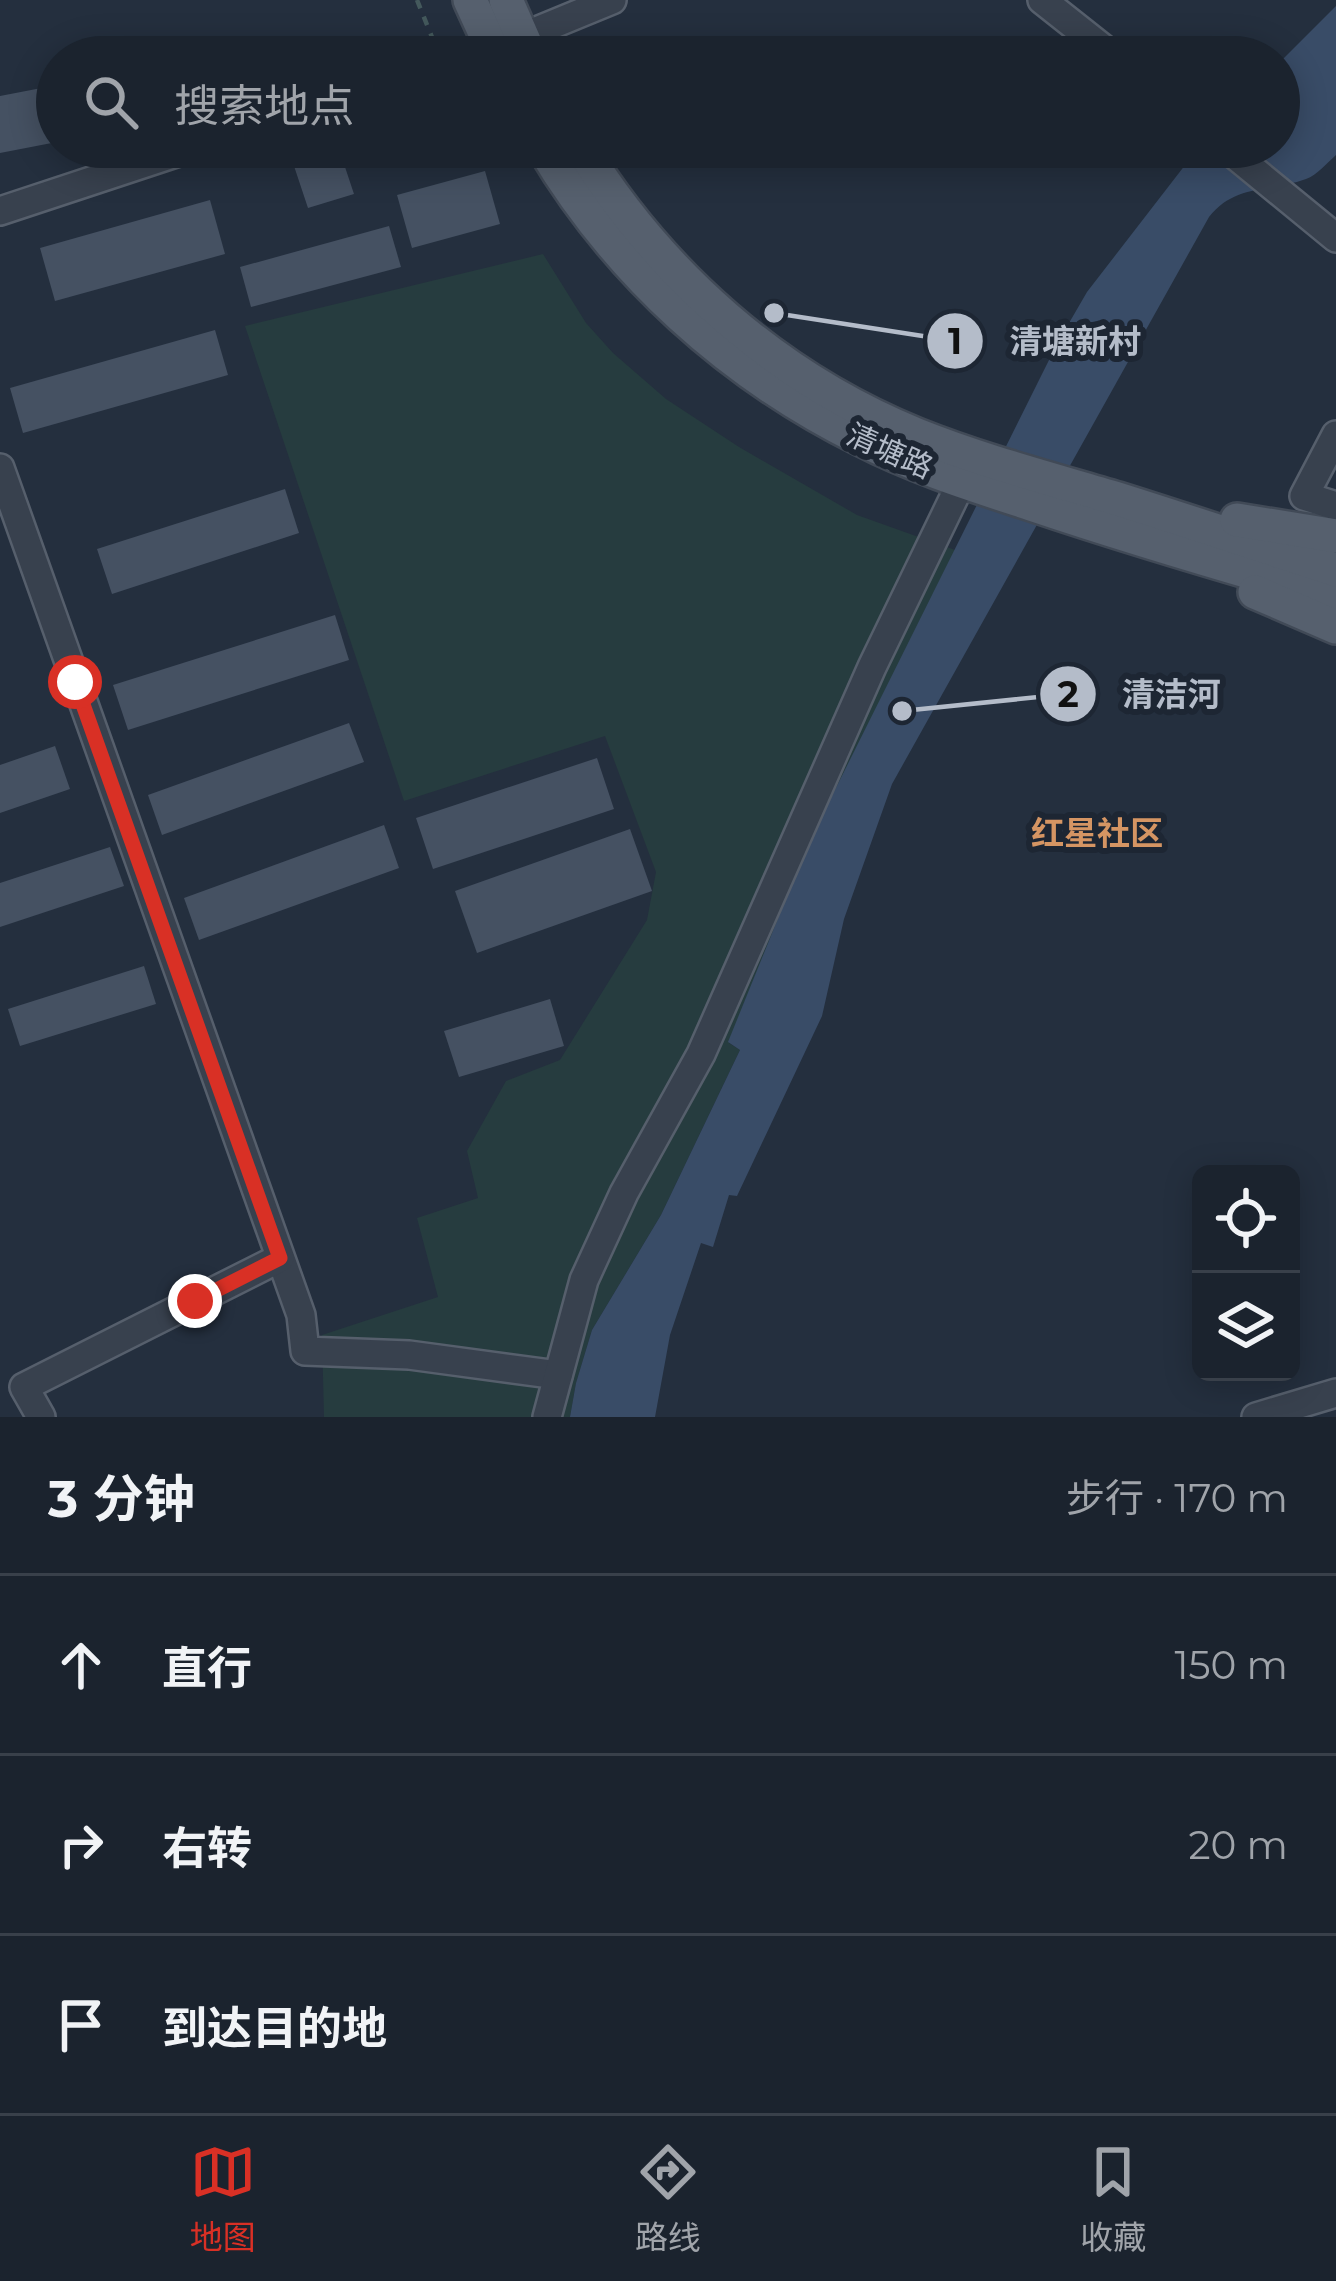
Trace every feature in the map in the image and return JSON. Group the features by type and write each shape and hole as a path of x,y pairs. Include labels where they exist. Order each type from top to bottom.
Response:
{"main road":[{"path":"470,0 492,36"},
{"path":"502,36 506,0"},
{"name":"清塘路","path":"557,168 622,257 678,314 771,387 826,421 888,452 1057,497 1336,597"},
{"name":"清塘路","path":"595,168 665,259 706,301 770,353 836,396 918,435 976,476"},
{"path":"1128,520 1336,536"},
{"path":"1128,520 1336,627"},
{"name":"清塘路","path":"1128,520 1336,570"}],"street":[{"path":"534,36 612,0"},
{"path":"1042,0 1087,36"},
{"path":"0,212 131,168"},
{"path":"1250,168 1336,238"},
{"path":"1336,435 1304,496 1336,506"},
{"path":"0,468 301,1315 305,1351 409,1355 558,1375"},
{"path":"547,1417 584,1280 624,1193 701,1054 872,667 976,476"},
{"path":"41,1417 24,1387 280,1258"},
{"path":"1256,1417 1336,1393"}],"path":[{"path":"417,0 432,36"}],"green space":[{"path":"543,254 586,323 666,399 857,515 955,550 729,1043 740,1050 661,1215 592,1330 570,1417 324,1417 322,1335 438,1297 417,1218 478,1198 467,1151 506,1081 560,1060 647,920 656,872 605,736 404,801 245,326"}],"water":[{"path":"1336,6 1336,155 1310,177 1242,194 1209,217 892,784 844,919 822,1016 737,1196 729,1195 713,1247 701,1243 670,1335 655,1417 570,1417 592,1330 661,1215 740,1050 728,1042 809,842 1058,342 1087,292 1183,168 1300,168 1300,42"}],"building":[{"path":"36,89 36,146 0,153 0,96"},
{"path":"295,168 345,168 354,194 308,208"},
{"path":"485,171 500,224 412,248 397,195"},
{"path":"210,200 225,254 55,301 40,248"},
{"path":"389,226 401,267 251,307 240,267"},
{"path":"215,330 228,375 23,433 10,388"},
{"path":"285,489 299,533 112,594 97,549"},
{"path":"335,615 349,660 128,730 113,685"},
{"path":"349,723 364,762 162,835 148,795"},
{"path":"55,746 70,789 0,813 0,765"},
{"path":"597,758 614,809 433,869 416,818"},
{"path":"384,825 399,868 199,940 184,898"},
{"path":"630,829 652,891 477,953 455,891"},
{"path":"110,847 124,886 0,927 0,883"},
{"path":"144,966 156,1004 20,1046 8,1009"},
{"path":"550,999 564,1046 459,1077 444,1031"}],"place":[{"name":"清塘新村","path":"774,313"},
{"name":"清洁河","path":"902,711"}],"district":[{"name":"红星社区","path":"1097,833"}],"route":[{"path":"75,682 280,1258 195,1301"}]}
